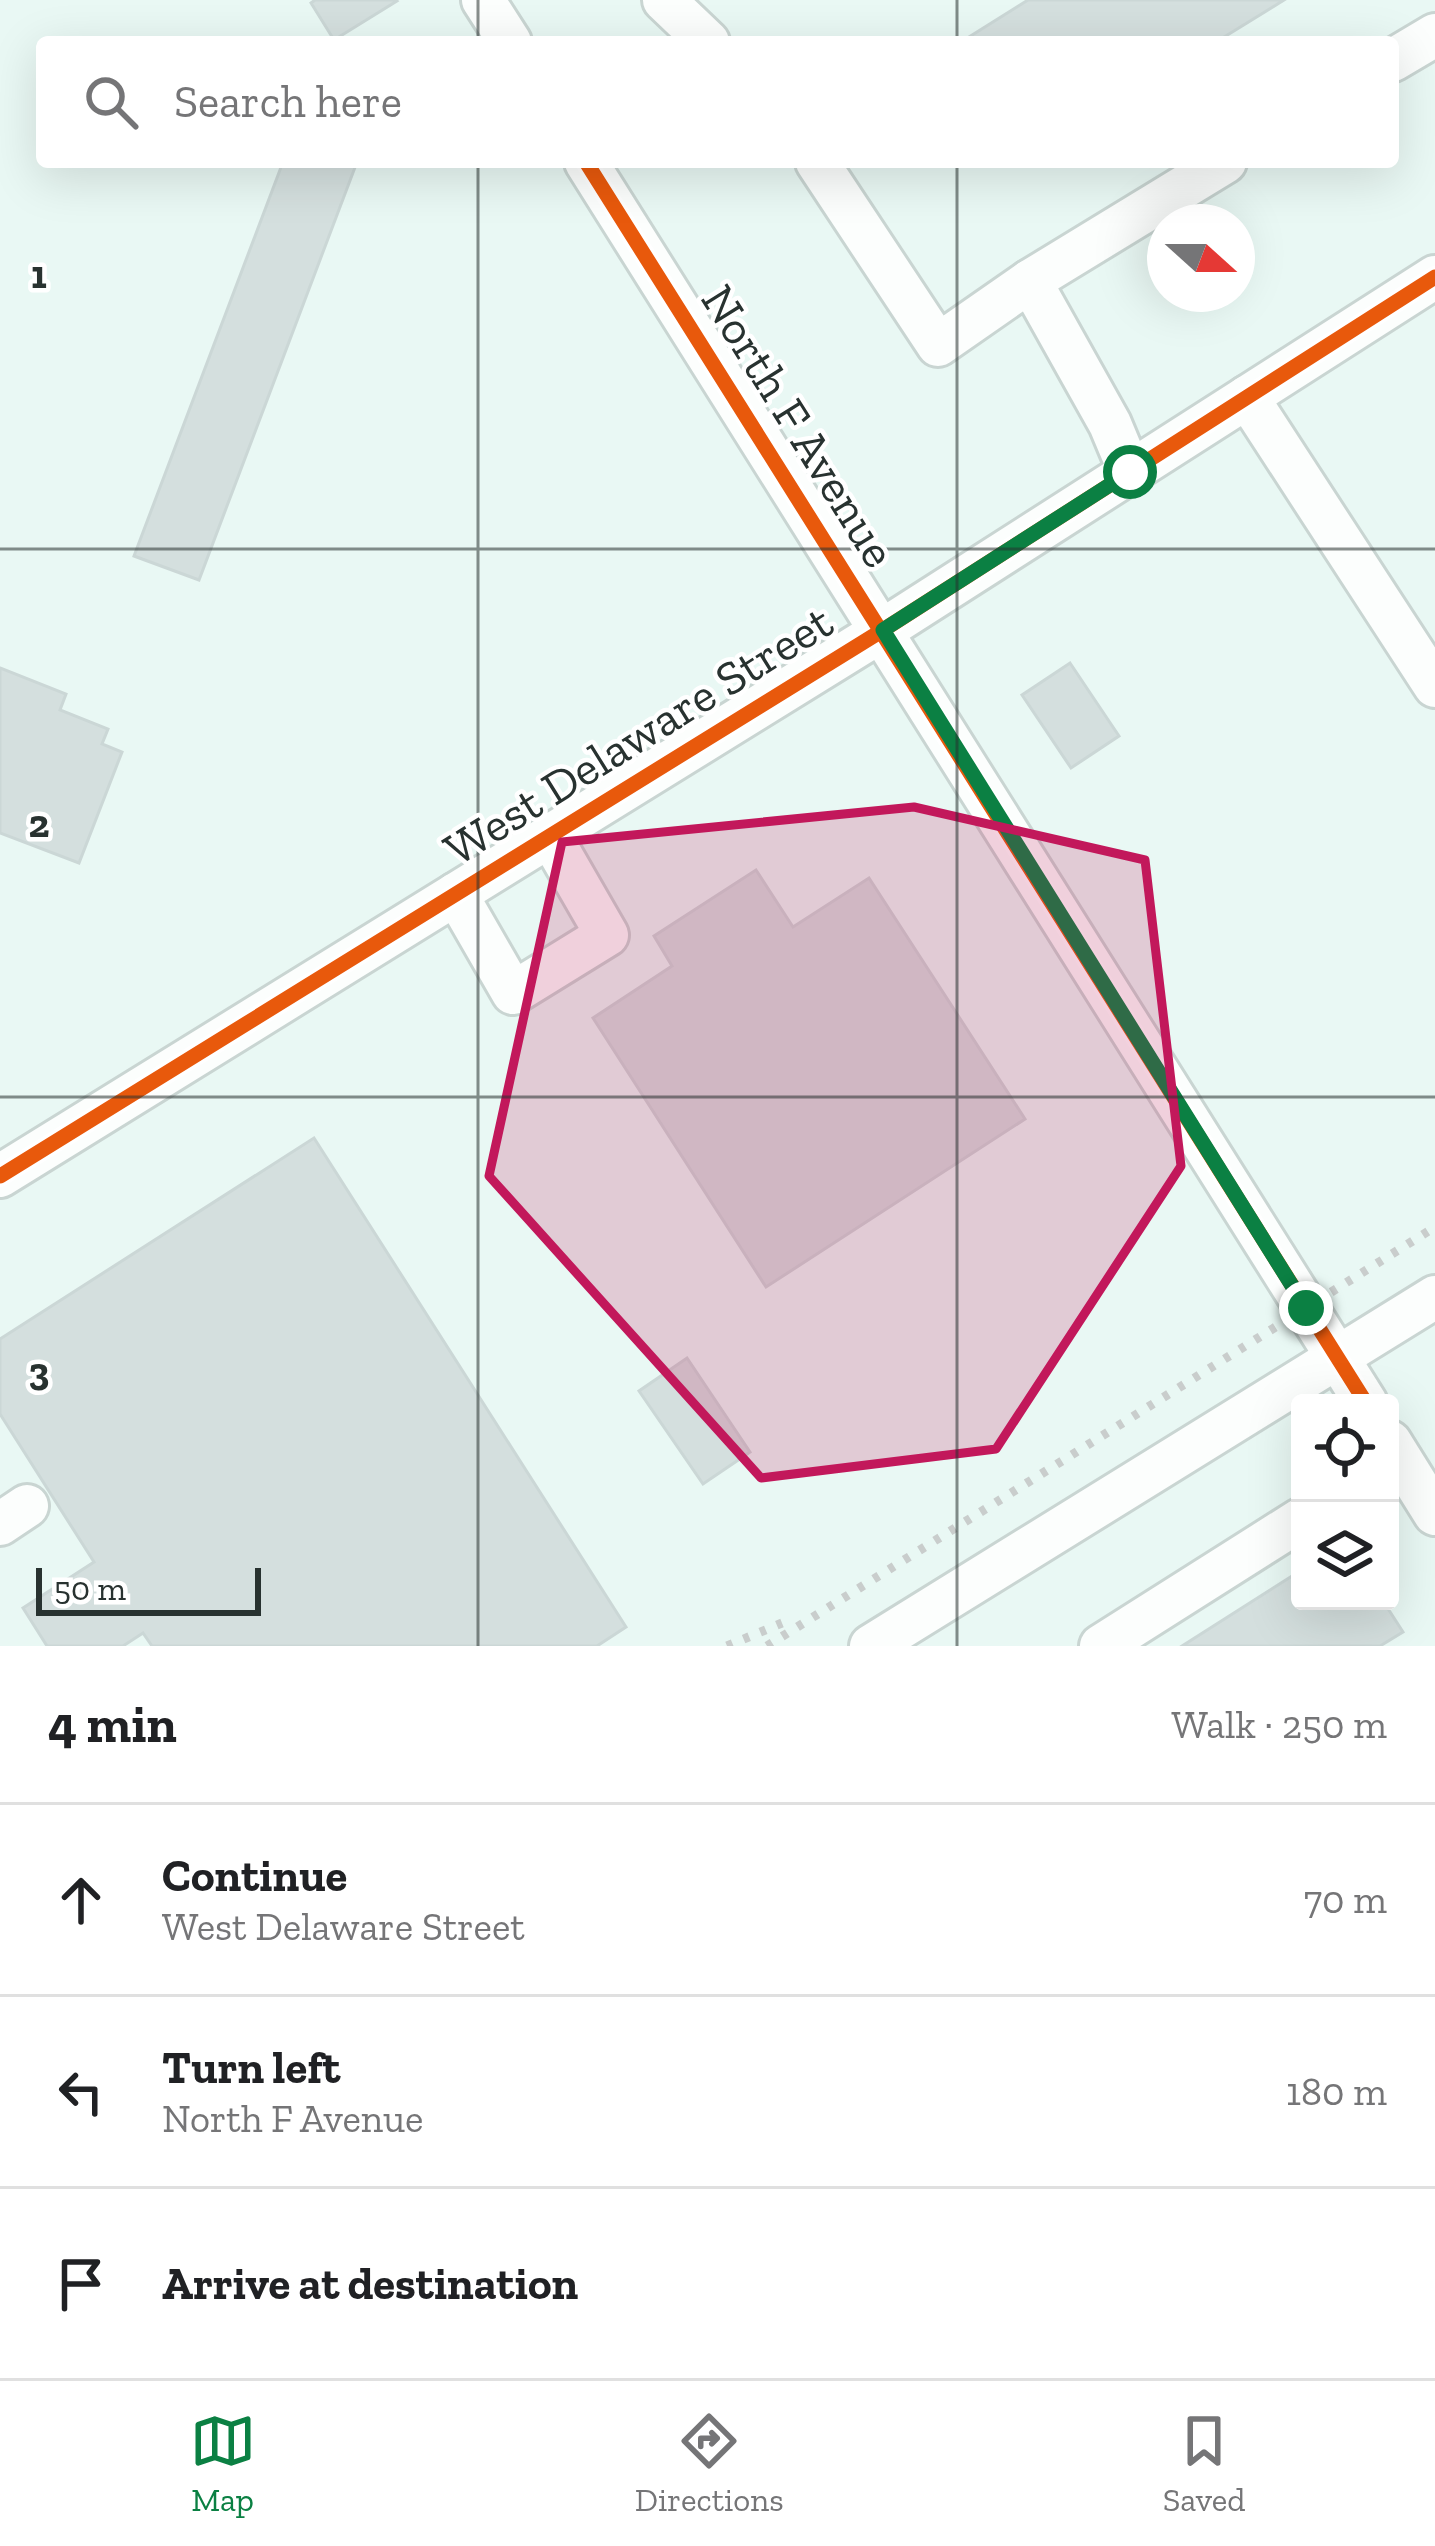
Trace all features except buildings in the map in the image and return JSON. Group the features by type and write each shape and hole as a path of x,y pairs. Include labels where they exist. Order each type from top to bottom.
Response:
{"street":[{"path":"483,0 506,36"},
{"path":"664,0 702,36"},
{"path":"1399,56 1435,35"},
{"name":"North F Avenue","path":"590,168 1360,1394"},
{"path":"821,168 938,344 1030,281 1215,168"},
{"name":"West Delaware Street","path":"0,1176 883,630 1435,277"},
{"path":"1030,281 1110,424 1130,472"},
{"path":"1247,397 1435,686"},
{"path":"457,894 513,993 607,935 550,836"},
{"path":"871,1646 1435,1297"},
{"path":"1399,1461 1435,1514"},
{"path":"1101,1646 1291,1526"}],"highlighted area":[{"path":"914,807 1145,860 1181,1166 996,1449 761,1478 489,1176 562,842"}],"railway":[{"path":"767,1646 1435,1227"},
{"path":"727,1646 782,1623"}],"cycle path":[{"path":"590,168 1360,1394"},
{"path":"0,1176 883,630 1435,277"}],"route":[{"path":"1130,472 883,630 1306,1308"}]}
